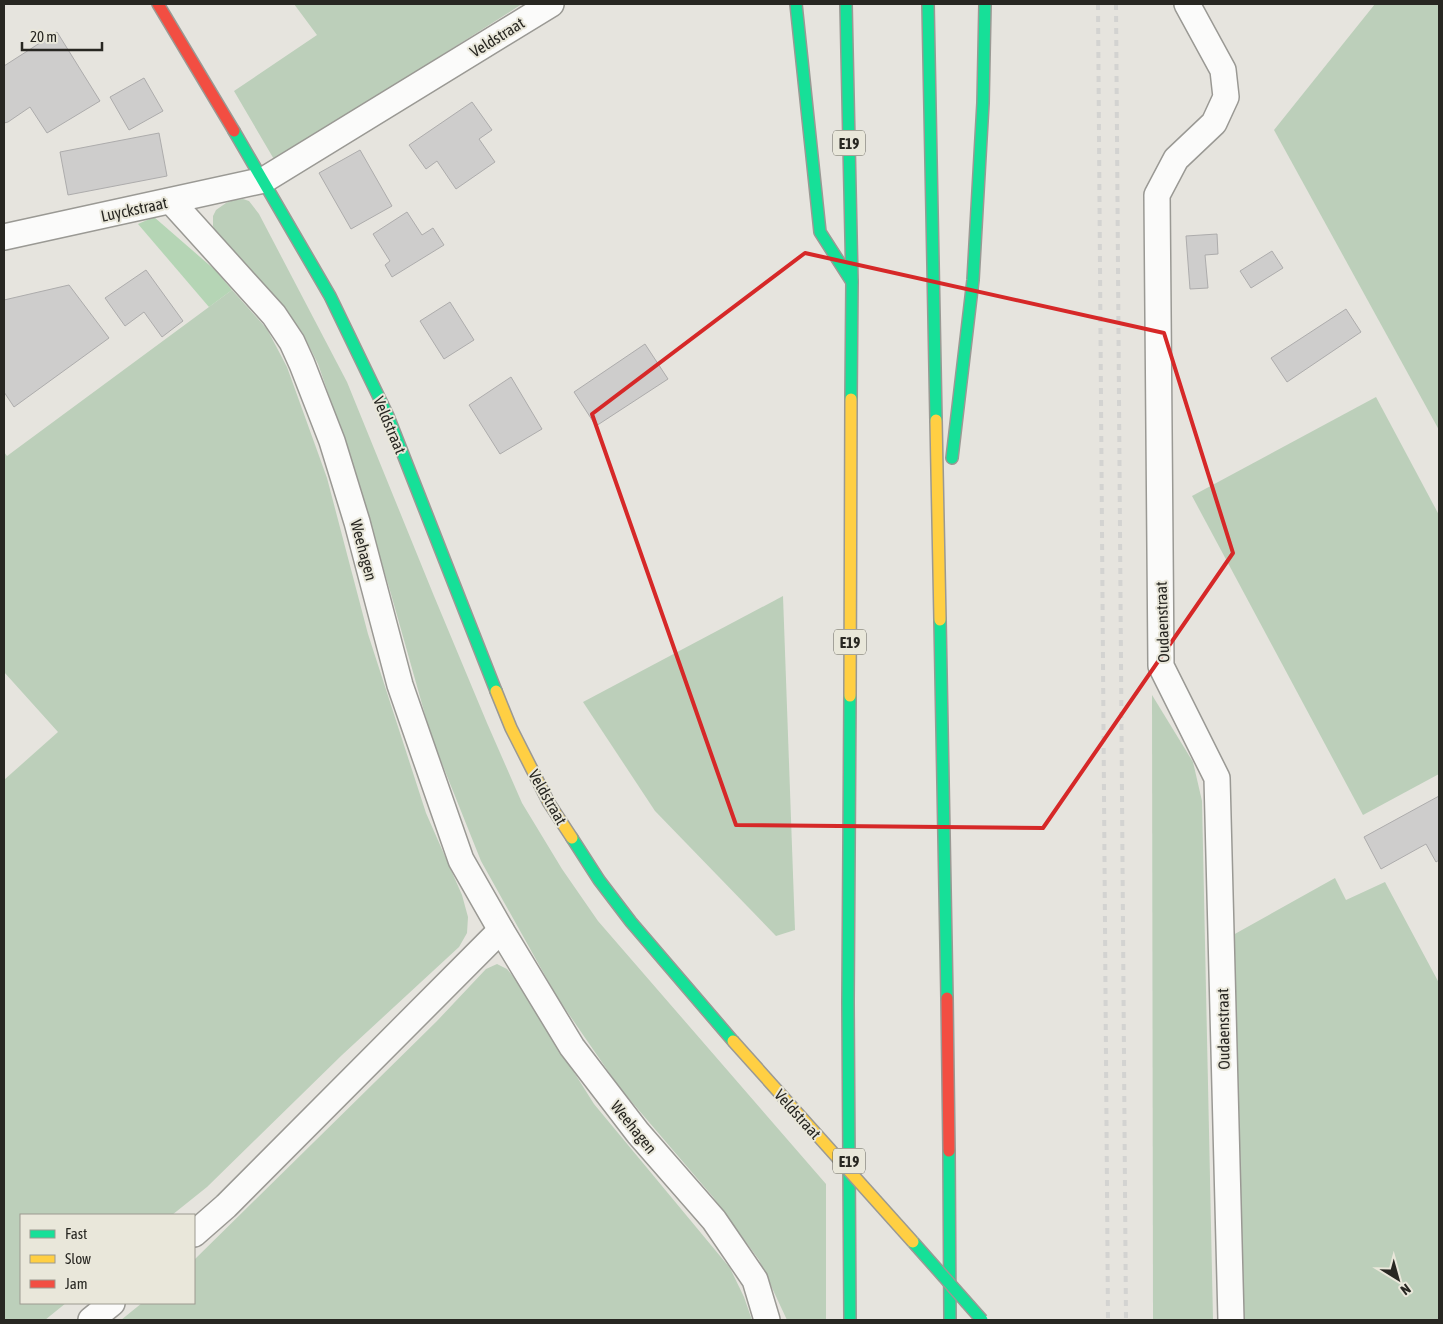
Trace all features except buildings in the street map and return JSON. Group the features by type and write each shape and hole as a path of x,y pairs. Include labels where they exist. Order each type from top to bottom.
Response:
{"main road":[{"name":"Veldstraat","path":"158,4 264,180 330,296 388,416 511,728 549,803 599,880 631,922 733,1041 982,1320"},
{"path":"796,4 820,232 852,282"},
{"name":"E19","path":"846,4 852,282 848,982 850,1320"},
{"path":"928,4 948,1031 950,1320"},
{"path":"940,559 973,280 983,103 985,4"}],"street":[{"name":"Veldstraat","path":"264,180 551,4"},
{"name":"Oudaenstraat","path":"1187,4 1223,70 1226,97 1214,123 1176,159 1157,195 1161,666 1217,778 1231,1320"},
{"name":"Luyckstraat","path":"4,237 264,180"},
{"name":"Weehagen","path":"171,201 274,314 292,342 332,441 357,522 400,685 461,860 500,930 572,1047 638,1133 714,1220 755,1280 768,1320"},
{"path":"195,1233 226,1206 500,930"},
{"path":"91,1320 111,1304"}],"highlighted area":[{"path":"805,253 1164,333 1233,553 1043,828 736,825 592,414"}],"green space":[{"path":"294,4 522,4 275,161 234,91 317,35"},
{"path":"1375,4 1439,4 1439,430 1274,130"},
{"path":"243,199 249,201 259,214 347,382 434,596 522,803 562,869 598,921 826,1184 826,1320 787,1320 759,1260 713,1197 619,1087 557,997 481,861 431,736 348,450 318,364 302,332 272,293 244,267 217,236 213,226 213,216 216,210 226,203"},
{"path":"154,217 215,270 232,290 209,307 138,224"},
{"path":"232,290 267,329 287,367 327,478 368,634 426,813 462,895 468,917 467,933 459,947 342,1055 207,1187 173,1214 20,1214 20,1304 65,1304 45,1320 4,1320 4,780 58,732 4,672 4,452 7,456"},
{"path":"1376,397 1439,515 1439,774 1363,815 1192,496"},
{"path":"783,596 795,930 776,936 655,811 583,702"},
{"path":"1152,695 1193,762 1202,801 1213,1320 1153,1320"},
{"path":"1335,878 1346,900 1385,882 1439,983 1439,1320 1241,1320 1233,935"},
{"path":"497,964 507,969 516,980 594,1104 730,1268 744,1297 752,1320 121,1320 141,1304 195,1304 195,1259 437,1021 486,969"}],"railway":[{"path":"1098,4 1108,1320"},
{"path":"1116,4 1126,1320"}],"traffic: fast":[{"path":"796,4 820,232 852,282"},
{"path":"846,4 852,282 851,399"},
{"path":"928,4 936,420"},
{"path":"952,458 973,280 983,103 985,4"},
{"path":"234,131 330,296 388,416 496,691"},
{"path":"940,620 947,998"},
{"path":"850,696 848,1002 850,1320"},
{"path":"572,838 599,880 631,922 733,1041"},
{"path":"949,1151 950,1320"},
{"path":"913,1242 982,1320"}],"traffic: slow":[{"path":"850,696 851,399"},
{"path":"936,420 940,620"},
{"path":"496,691 511,728 549,803 572,838"},
{"path":"733,1041 913,1242"}],"traffic: jam":[{"path":"158,4 234,131"},
{"path":"947,998 949,1151"}]}
